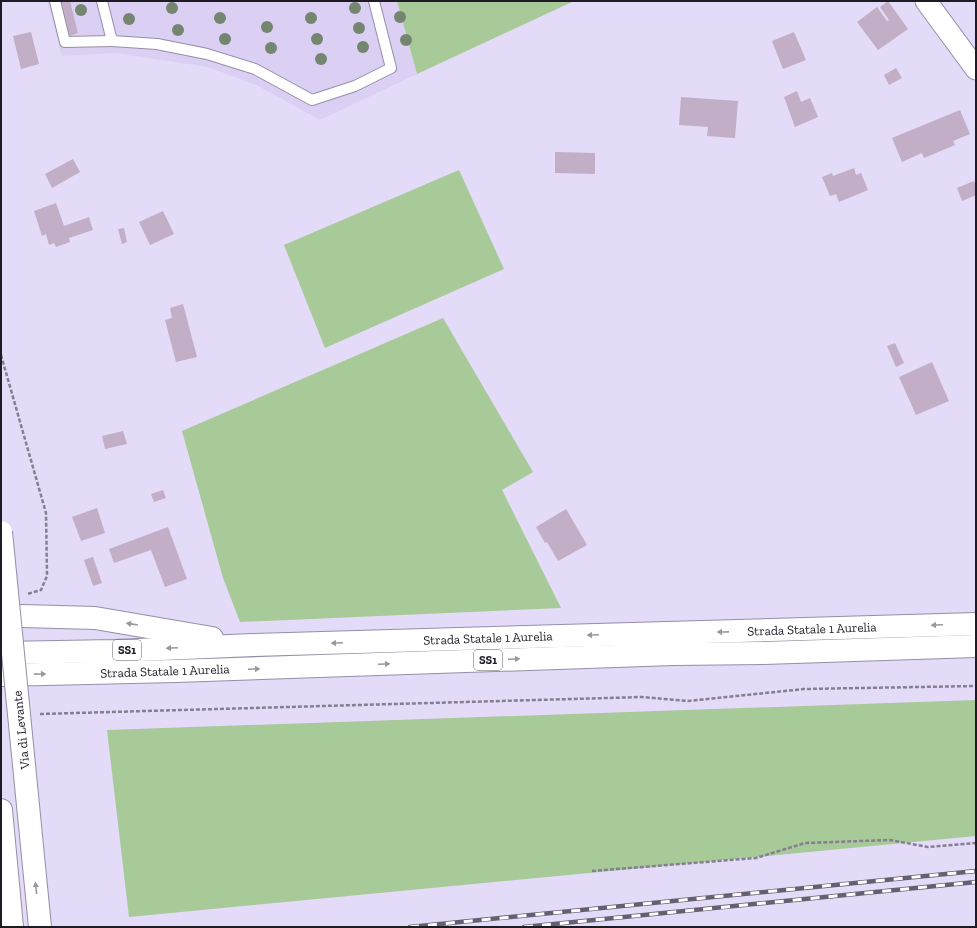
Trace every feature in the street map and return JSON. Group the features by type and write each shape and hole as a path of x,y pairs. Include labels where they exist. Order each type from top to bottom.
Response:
{"main road":[{"name":"Via di Levante","path":"1,532 40,927"},
{"path":"22,616 95,618 253,645"},
{"name":"Strada Statale 1 Aurelia","path":"1,653 115,651 253,645 976,624"},
{"name":"Strada Statale 1 Aurelia","path":"1,675 176,671 666,654 764,653 976,646"},
{"path":"1,810 12,927"}],"street":[{"path":"926,1 976,69"}],"lane":[{"path":"54,1 65,42 112,41 157,44 207,54 255,69 312,100 355,86 391,68 374,1"},
{"path":"102,1 112,41"}],"path":[{"path":"1,355 46,513 47,576 41,590 29,594 22,593"},
{"path":"32,714 642,697 688,701 804,689 976,686"},
{"path":"592,871 756,858 805,843 890,840 928,847 976,843"}],"shaded area":[{"path":"47,1 397,1 417,74 320,120 256,85 208,67 115,53 62,56"}],"green space":[{"path":"397,1 574,1 417,74"},
{"path":"459,170 504,269 325,348 284,245"},
{"path":"443,318 533,472 502,490 561,608 240,622 223,578 182,431"},
{"path":"976,700 976,836 129,917 107,730"}],"building":[{"path":"60,1 70,1 78,33 69,36"},
{"path":"888,1 908,29 878,50 857,22 877,7 887,21 889,20 880,7"},
{"path":"31,32 39,64 21,69 13,36"},
{"path":"794,32 806,60 783,69 772,41"},
{"path":"896,68 902,78 889,85 884,75"},
{"path":"797,91 801,102 810,98 818,117 795,127 784,97"},
{"path":"681,97 738,101 735,138 707,136 708,127 679,125"},
{"path":"960,110 970,134 953,141 955,145 924,158 922,153 902,162 892,138"},
{"path":"555,152 595,153 595,174 555,173"},
{"path":"73,159 80,172 52,188 45,174"},
{"path":"854,168 856,175 861,173 868,190 839,202 836,194 830,196 822,177 832,173 833,176"},
{"path":"974,181 976,186 976,195 962,201 957,188"},
{"path":"56,203 64,226 89,217 93,230 69,238 70,242 56,247 54,243 49,245 46,234 42,236 34,211"},
{"path":"163,211 174,234 150,245 139,222"},
{"path":"124,228 127,242 122,244 118,229"},
{"path":"183,304 197,357 176,362 165,320 172,318 170,308"},
{"path":"895,343 904,363 896,367 887,346"},
{"path":"932,362 949,401 916,415 899,377"},
{"path":"123,431 127,444 105,449 102,436"},
{"path":"163,490 166,498 154,502 151,494"},
{"path":"97,508 105,533 81,541 72,517"},
{"path":"566,509 587,545 558,561 536,527"},
{"path":"168,527 187,579 165,587 151,550 114,563 109,549"},
{"path":"93,557 102,583 93,586 84,560"}],"railway":[{"path":"410,927 976,871"},
{"path":"524,927 976,882"}]}
